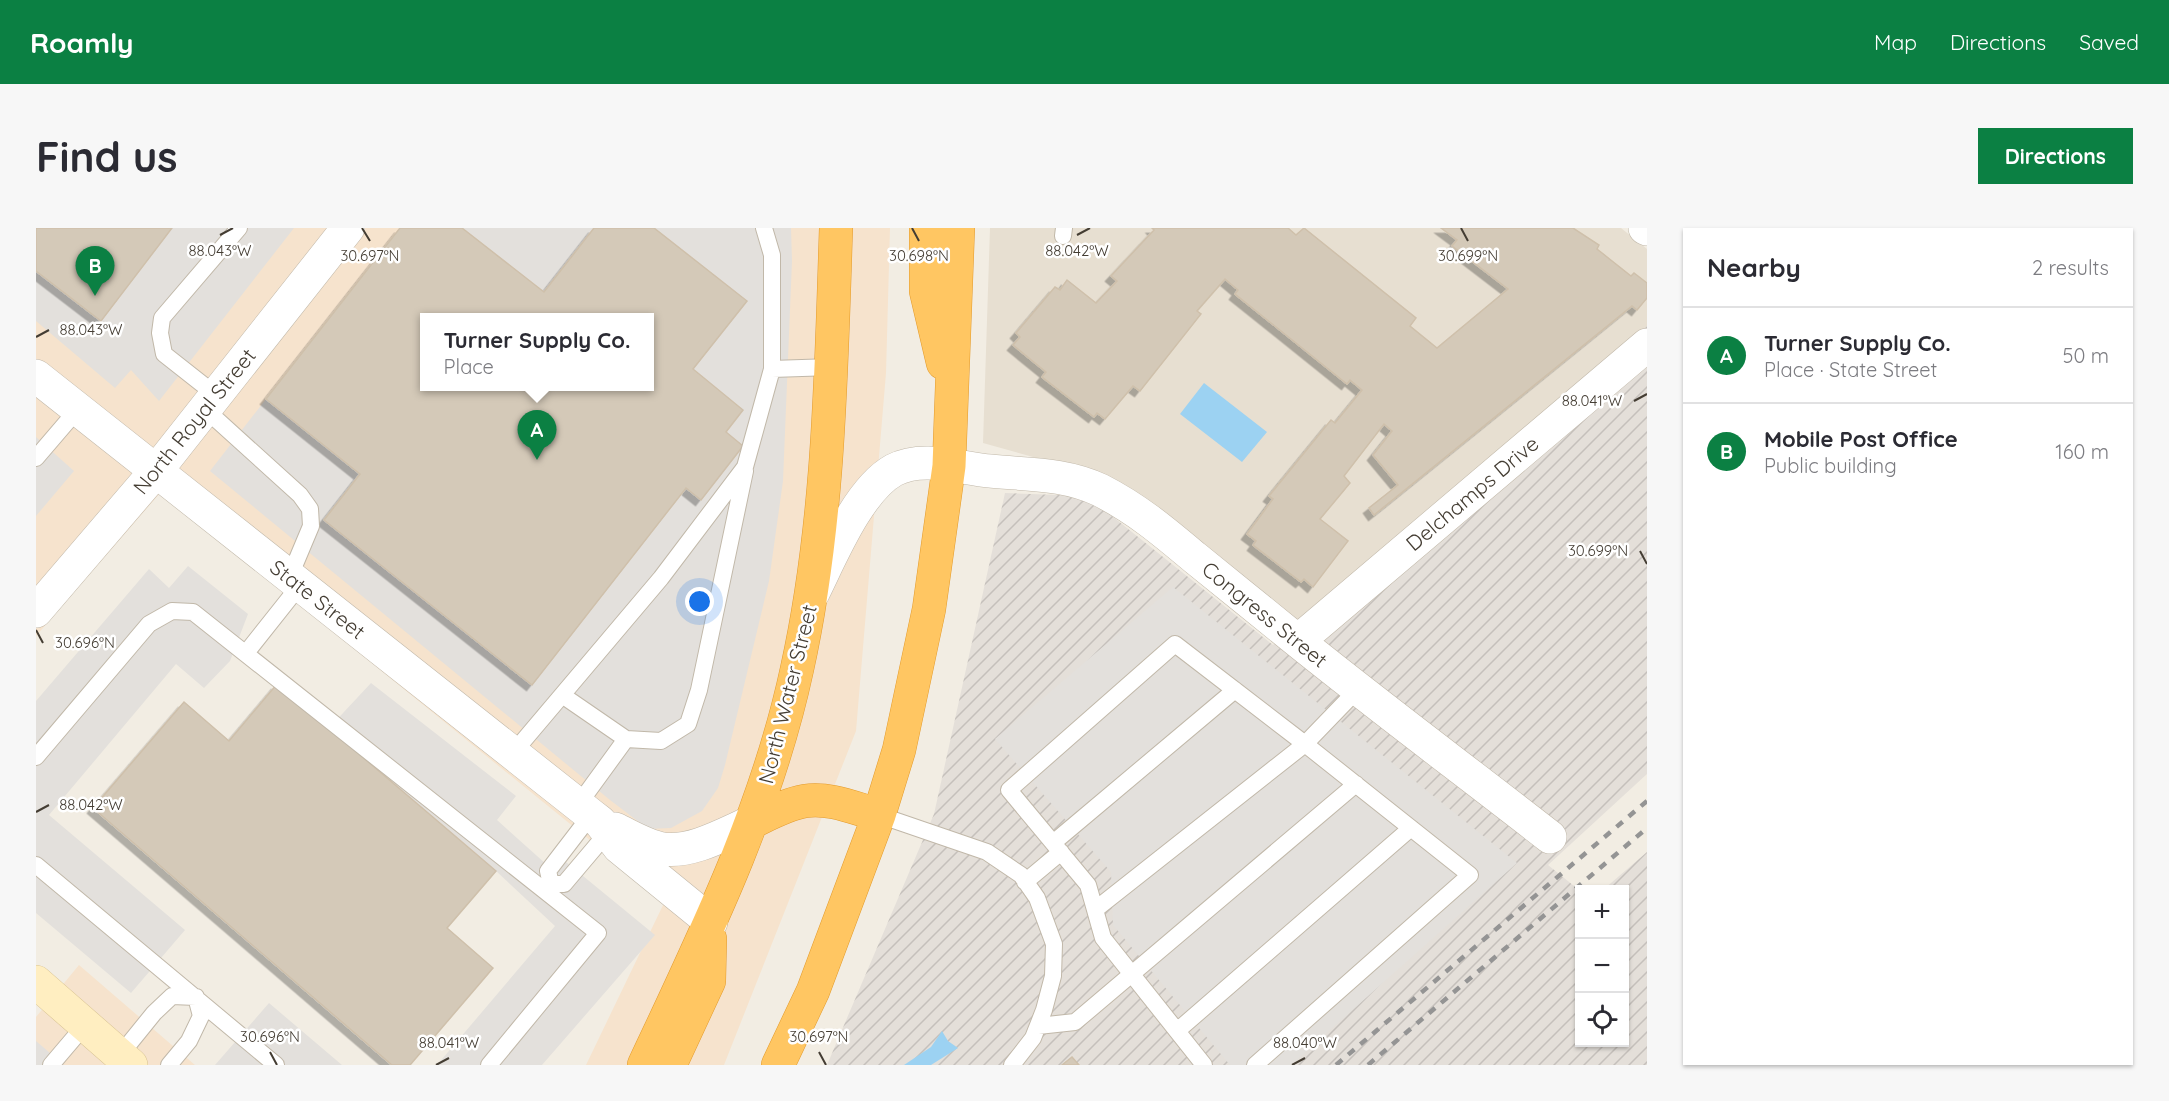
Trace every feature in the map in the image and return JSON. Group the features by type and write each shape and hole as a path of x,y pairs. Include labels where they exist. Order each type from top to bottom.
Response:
{"highway":[{"name":"North Water Street","path":"644,1065 711,922 752,822 797,671 812,595 824,500 836,228"},
{"path":"926,228 926,291 952,406"},
{"path":"777,1065 813,991 879,815 899,750 929,609 949,466 958,228"},
{"path":"752,822 798,803 817,801 832,802 879,815"},
{"path":"670,1065 709,981 711,922"}],"street":[{"name":"North Royal Street","path":"36,611 156,471 348,228"},
{"name":"Delchamps Drive","path":"1298,641 1647,345"},
{"name":"State Street","path":"36,376 513,753 594,819 619,847 711,922"},
{"name":"Congress Street","path":"812,595 857,509 874,486 894,470 913,464 930,463 990,471 1051,475 1097,489 1136,510 1298,641 1550,837"},
{"name":"State Street","path":"594,819 648,845 664,849 687,848 752,822"},
{"path":"36,982 126,1060"}],"lane":[{"path":"239,228 162,318 160,333 164,354 300,495 310,509 311,526 295,580 246,653"},
{"path":"562,695 626,739 661,741 688,724 699,690 746,467 772,369 772,255 764,228"},
{"path":"772,369 831,367"},
{"path":"36,458 78,409"},
{"path":"513,753 661,578 746,467"},
{"path":"36,757 149,624 172,611 194,612 548,888 598,933 489,1065"},
{"path":"1204,1065 1103,938 1088,885 1009,790 1175,644 1470,875 1255,1065"},
{"path":"1096,909 1305,744 1359,688"},
{"path":"1025,882 1057,848 1235,690"},
{"path":"548,888 564,884 594,819 626,739"},
{"path":"1038,1026 1075,1022 1356,784"},
{"path":"879,815 987,852 1021,875 1037,898 1054,944 1053,976 1044,1010 1033,1038 1012,1065"},
{"path":"548,888 548,871 594,819"},
{"path":"1177,1030 1411,828"},
{"path":"36,865 276,1065"},
{"path":"126,1060 154,1013 172,996 196,997"},
{"path":"169,1065 189,1041 201,1017 196,997"},
{"path":"51,1065 85,1025"}],"shaded area":[{"path":"36,228 890,228 886,373 856,731 724,1065 586,1065 665,901 161,492 36,636"},
{"path":"172,228 294,228 159,401 131,370 115,388 36,321 36,271"},
{"path":"462,228 594,228 544,292"},
{"path":"654,228 791,228 792,261 783,481 769,581 725,765 718,788 702,811 671,828 648,829 210,471 266,399 360,474 532,684 686,488 743,410 693,369 746,301"},
{"path":"990,228 1621,228 1647,249 1647,326 1298,622 1115,480 983,443"},
{"path":"1647,326 1647,774 1548,865 1575,887 1575,1047 1629,1047 1629,885 1609,885 1647,852 1647,1065 827,1065 934,814 1005,493 1087,496 1273,645"},
{"path":"36,437 74,471 36,516"},
{"path":"188,566 248,614 230,661 204,688 176,664 49,815 185,930 131,993 36,913 36,701 149,569 169,588"},
{"path":"1173,587 1517,863 1291,1065 1230,1065 1113,925 1111,872 995,739"},
{"path":"371,683 516,796 497,820 546,864 555,853 655,935 542,1065 437,1065 555,926 496,871 329,728"},
{"path":"79,965 195,1065 36,1065 36,1017"},
{"path":"269,1003 342,1065 215,1065"},
{"path":"36,1041 64,1065 36,1065"}],"water":[{"path":"1204,383 1267,432 1242,462 1180,414"},
{"path":"942,1031 948,1041 958,1048 931,1065 904,1065 931,1047"}],"building":[{"path":"36,228 172,228 101,321 36,271"},
{"path":"400,228 462,228 544,292 594,228 654,228 747,301 693,369 743,410 726,432 743,446 701,500 686,488 532,685 324,520 360,474 266,399"},
{"path":"1152,228 1288,228 1296,235 1304,228 1416,318 1410,326 1437,348 1508,289 1452,246 1457,240 1441,228 1573,228 1599,245 1597,249 1631,276 1634,273 1647,283 1647,298 1637,310 1632,306 1374,515 1369,508 1398,485 1373,455 1392,431 1384,424 1344,476 1350,483 1320,519 1348,541 1313,587 1304,579 1301,582 1253,545 1256,541 1247,534 1273,499 1269,496 1331,420 1335,423 1362,390 1350,380 1347,384 1235,294 1238,290 1225,279 1197,311 1201,314 1140,391 1133,386 1105,419 1097,413 1094,417 1042,377 1046,372 1013,345 1020,337 1016,333 1055,287 1060,290 1067,280 1096,303 1117,281 1111,276 1154,230"},
{"path":"277,684 496,871 447,928 493,968 410,1065 392,1065 93,808 184,702 229,741"},
{"path":"1072,1057 1079,1065 1062,1065"}],"railway":[{"path":"1336,1065 1647,801"},
{"path":"1368,1065 1647,828"}],"place":[{"name":"Mobile Post Office","path":"95,296"},
{"name":"Turner Supply Co.","path":"537,460"}]}
